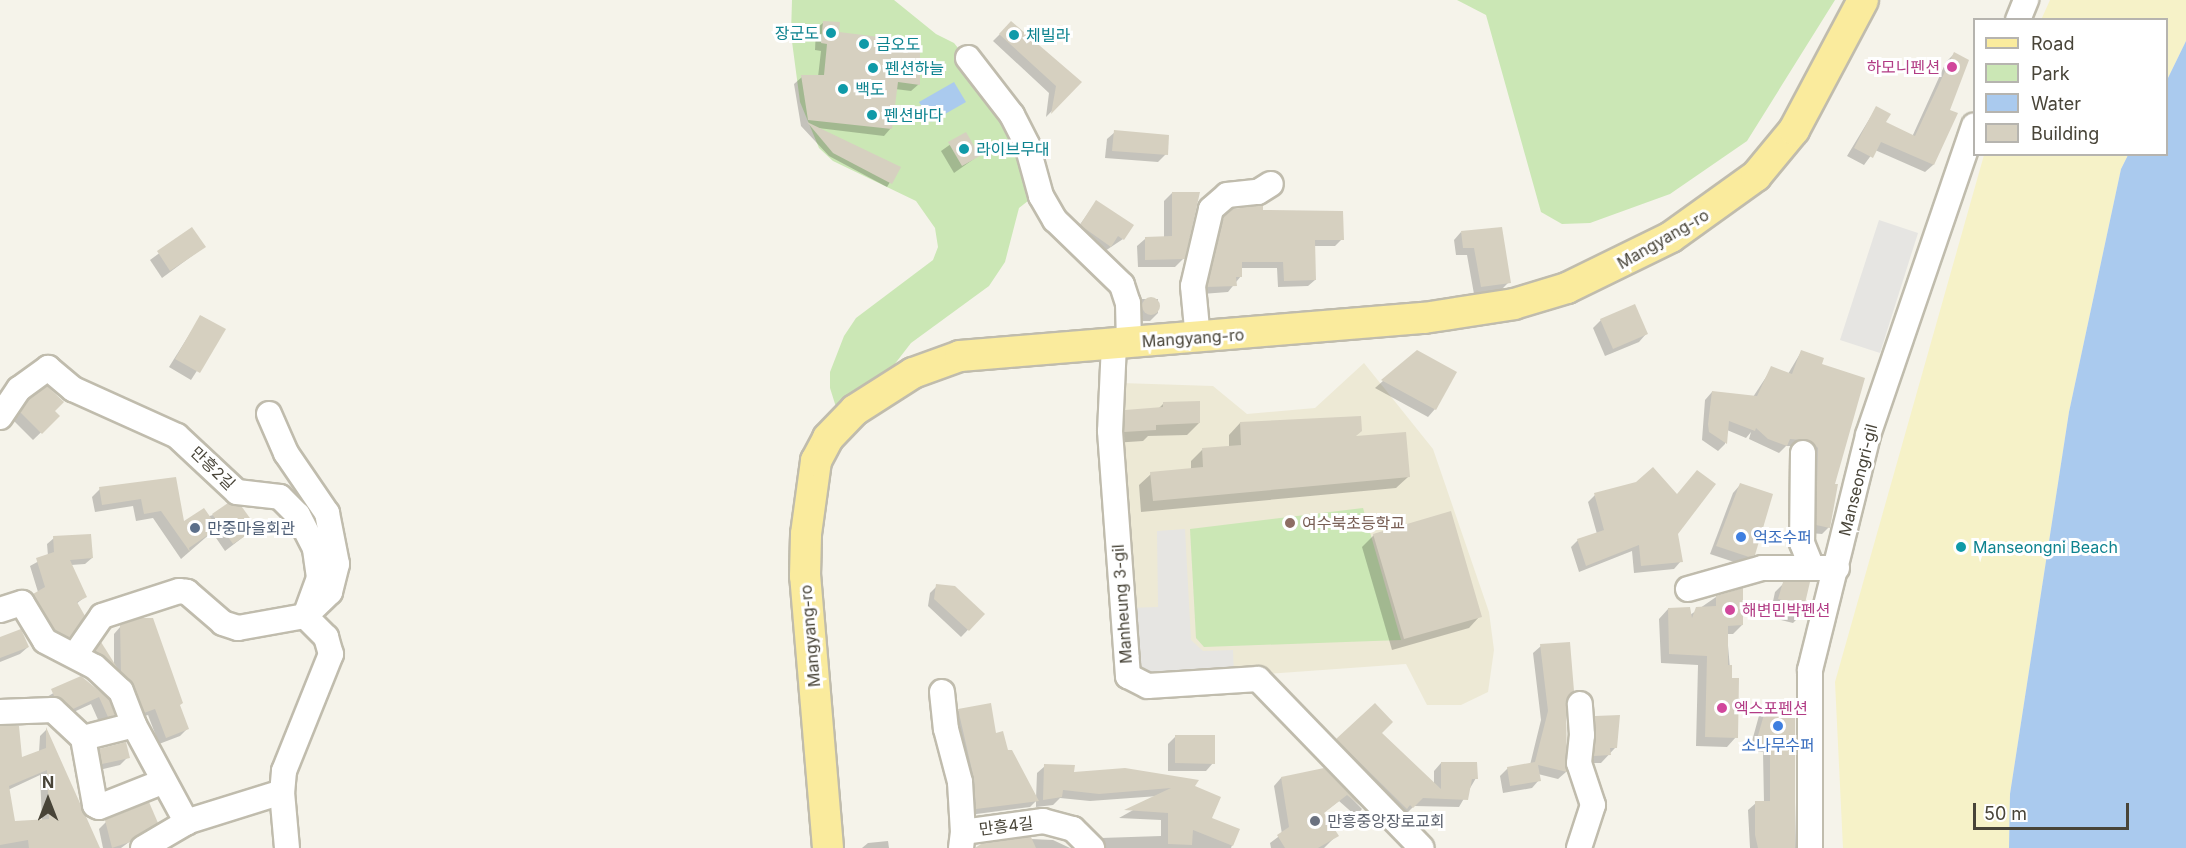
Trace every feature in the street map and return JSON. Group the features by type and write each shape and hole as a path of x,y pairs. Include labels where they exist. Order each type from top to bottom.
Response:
{"main road":[{"name":"Mangyang-ro","path":"828,848 805,554 813,473 828,438 870,398 938,362 972,355 1198,339 1483,310 1567,288 1612,268 1707,214 1773,160 1794,130 1863,0"}],"street":[{"path":"2019,18 2026,0"},
{"path":"968,58 1012,115 1027,145 1041,196 1054,220 1122,285 1128,303 1121,343"},
{"name":"Manseongri-gil","path":"1810,848 1809,681 1868,435 1973,129"},
{"path":"1198,339 1193,286 1211,208 1227,195 1258,192 1271,184"},
{"name":"Manheung 3-gil","path":"1121,343 1110,431 1128,676 1148,686 1258,679 1422,848"},
{"name":"만흥2길","path":"0,417 18,389 48,369 73,389 177,436 237,492 267,493 288,504 310,536 319,563 316,594 305,616"},
{"path":"75,655 109,612 188,592 223,623 238,628 305,616 330,592 335,578 336,546 320,500 286,453 269,414"},
{"path":"1803,453 1802,543 1812,568"},
{"path":"1688,589 1761,568 1837,568"},
{"path":"0,610 22,603 45,641 95,667 121,691 134,726 146,742 162,782 187,823"},
{"path":"287,848 282,792 289,750 331,654 326,637 305,616"},
{"path":"942,692 946,729 960,782 962,840"},
{"path":"1580,704 1582,735 1579,763 1593,806 1580,848"},
{"path":"0,712 53,710 83,738 94,805 99,807 162,782"},
{"path":"83,738 134,726"},
{"path":"143,848 187,823 282,792"},
{"name":"만흥4길","path":"962,840 1043,821 1073,829 1092,848"}],"shaded area":[{"path":"1879,220 1918,233 1880,353 1840,340"},
{"name":"여수북초등학교","path":"1364,363 1433,449 1489,612 1494,650 1488,692 1461,705 1427,705 1406,664 1144,683 1117,466 1121,383 1213,386 1247,414 1315,408"},
{"path":"1185,529 1191,640 1203,651 1233,650 1234,676 1144,683 1129,672 1127,608 1158,607 1157,531"}],"green space":[{"path":"792,0 894,0 936,34 954,43 1012,115 1033,197 1019,208 1005,262 989,286 911,343 894,365 890,385 841,423 830,388 830,372 844,336 856,318 933,260 938,247 935,228 916,201 833,161 819,148 800,102 791,34"},
{"path":"1457,0 1835,0 1747,141 1670,194 1590,223 1562,224 1541,212 1486,15"},
{"path":"1363,508 1401,640 1204,647 1196,638 1190,529"}],"sand":[{"path":"2050,0 2186,0 2186,41 2168,78 2168,18 2042,18"},
{"name":"Manseongni Beach","path":"1984,156 2128,156 2121,169 2069,412 2010,794 2009,848 1843,848 1835,682"}],"water":[{"path":"2186,41 2186,848 2009,848 2010,794 2069,412 2121,169 2128,156 2168,156 2168,78"},
{"path":"954,82 966,102 931,122 919,102"}],"building":[{"path":"823,21 840,22 839,32 920,42 920,85 898,82 892,129 808,120 801,75 824,75 827,44 821,43"},
{"path":"1011,21 1082,82 1051,114 1056,86 999,34"},
{"path":"1954,52 1969,60 1950,110 1958,113 1934,165 1881,142 1873,158 1854,148 1876,106 1891,114 1886,122 1915,136"},
{"path":"807,122 901,167 892,184 833,153"},
{"path":"1114,130 1169,135 1168,155 1112,151"},
{"name":"라이브무대","path":"966,132 980,156 962,166 948,142"},
{"path":"1172,192 1200,192 1185,259 1145,260 1145,237 1172,236"},
{"path":"1096,200 1134,225 1124,240 1118,236 1111,247 1080,225"},
{"path":"1263,205 1263,210 1343,211 1344,240 1315,240 1316,280 1284,281 1283,262 1242,262 1242,277 1236,277 1237,286 1207,287 1224,217 1233,209"},
{"path":"192,227 206,247 170,271 157,251"},
{"path":"1502,227 1511,283 1481,287 1474,248 1463,248 1461,231"},
{"path":"1147,297 1155,297 1160,302 1158,313 1147,315 1142,310 1142,302"},
{"path":"1635,304 1648,334 1613,349 1600,319"},
{"path":"200,315 226,329 200,373 175,359"},
{"path":"1417,350 1457,372 1436,410 1381,380"},
{"path":"1801,350 1824,358 1822,364 1865,378 1835,484 1838,484 1830,528 1816,525 1818,448 1811,441 1790,439 1787,446 1768,439 1756,428 1755,431 1729,421 1727,444 1709,432 1712,391 1757,396 1771,366 1792,374"},
{"path":"47,386 64,402 55,411 60,416 42,434 20,412 29,399"},
{"path":"1200,401 1200,423 1156,425 1156,430 1124,432 1125,410 1163,407 1163,402"},
{"path":"1361,416 1362,431 1356,436 1406,432 1410,477 1153,501 1150,472 1203,467 1202,448 1241,445 1240,422"},
{"path":"1653,467 1677,494 1697,470 1716,484 1678,534 1683,562 1641,566 1639,545 1586,566 1577,539 1604,530 1594,493 1636,482"},
{"path":"176,477 184,521 204,508 218,528 189,548 190,552 161,511 144,514 141,499 102,505 99,487"},
{"path":"1740,483 1773,494 1755,555 1749,557 1716,546"},
{"path":"228,503 242,507 257,528 233,544 212,514"},
{"path":"1451,511 1482,617 1404,639 1373,534"},
{"path":"91,534 93,558 70,560 87,597 77,602 85,616 70,638 55,630 33,594 45,587 36,558 54,552 53,536"},
{"path":"1783,582 1810,582 1802,616 1784,611 1786,601 1778,599"},
{"path":"936,584 955,586 985,614 969,631 934,599"},
{"path":"1743,588 1743,625 1728,626 1728,665 1732,665 1732,678 1739,678 1738,738 1705,737 1707,656 1669,654 1668,608 1690,607 1692,618 1696,607 1716,606 1716,596"},
{"path":"141,618 153,618 183,703 180,705 189,729 166,738 155,709 144,713 134,685 121,672 120,625"},
{"path":"21,629 29,647 0,658 0,637"},
{"path":"101,642 118,669 95,651"},
{"path":"1570,642 1574,691 1566,704 1567,772 1538,765 1541,781 1510,786 1507,767 1535,762 1548,711 1540,644"},
{"path":"81,676 109,699 115,715 108,717 99,697 73,709 54,696 51,689"},
{"path":"991,703 996,733 1003,731 1008,750 1012,750 1039,801 976,809 974,779 958,709"},
{"path":"1375,703 1393,722 1382,733 1441,789 1441,762 1477,762 1478,779 1472,779 1468,800 1423,798 1413,808 1410,805 1407,809 1336,739"},
{"path":"1767,704 1795,708 1795,848 1758,848 1755,835 1755,801 1770,801 1770,746 1755,746"},
{"path":"1620,715 1617,748 1610,748 1611,755 1594,756 1595,716"},
{"path":"0,726 19,726 22,757 46,748 46,727 100,848 29,848 28,840 0,845","holes":["47,770 49,819 15,821 9,786"]},
{"path":"1175,735 1215,735 1215,764 1175,763"},
{"path":"126,742 130,758 102,764 99,749"},
{"path":"1044,764 1075,765 1074,772 1125,768 1199,780 1195,786 1221,797 1212,818 1240,829 1233,846 1193,830 1192,845 1168,844 1168,813 1124,810 1171,788 1099,794 1063,790 1062,797 1043,800"},
{"path":"1324,768 1364,809 1347,795 1324,813 1339,836 1318,848 1285,848 1277,835 1289,827 1281,777"},
{"path":"149,802 158,823 130,842 112,848 105,820"},
{"path":"1031,837 1036,848 975,848 981,844"}],"place":[{"name":"장군도","path":"831,33"},
{"name":"체빌라","path":"1014,35"},
{"name":"금오도","path":"864,44"},
{"name":"하모니펜션","path":"1952,67"},
{"name":"펜션하늘","path":"873,68"},
{"name":"백도","path":"843,89"},
{"name":"펜션바다","path":"872,115"},
{"name":"라이브무대","path":"964,149"},
{"name":"여수북초등학교","path":"1290,523"},
{"name":"만중마을회관","path":"195,528"},
{"name":"억조수퍼","path":"1741,537"},
{"name":"Manseongni Beach","path":"1961,547"},
{"name":"해변민박펜션","path":"1730,610"},
{"name":"엑스포펜션","path":"1722,708"},
{"name":"소나무수퍼","path":"1778,726"},
{"name":"만흥중앙장로교회","path":"1315,821"}]}
